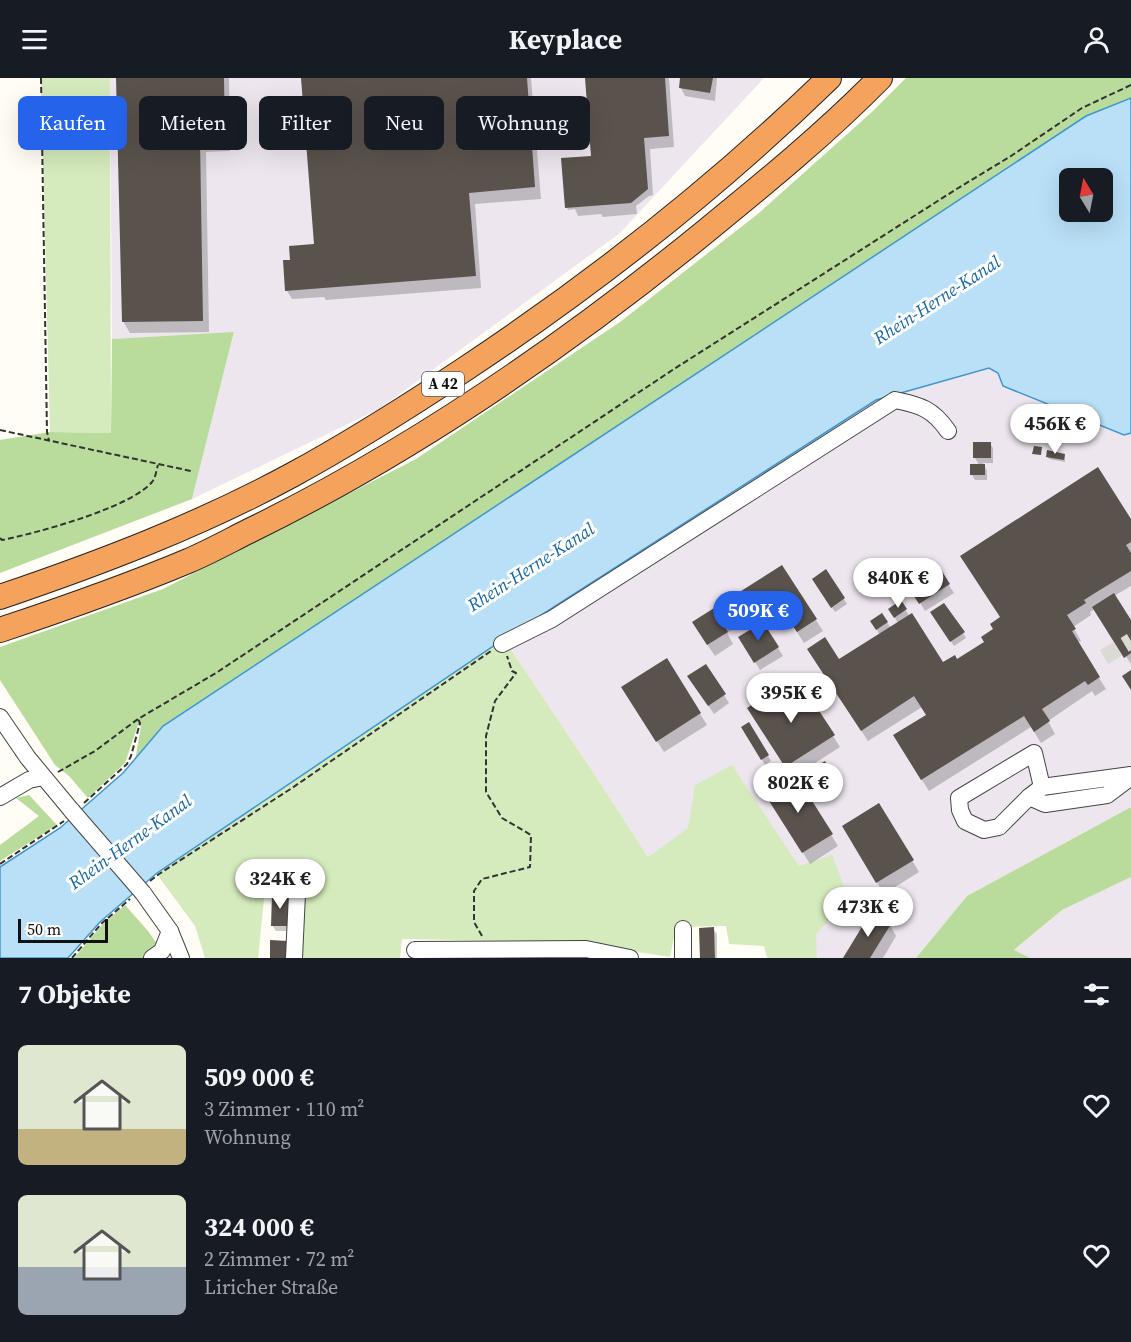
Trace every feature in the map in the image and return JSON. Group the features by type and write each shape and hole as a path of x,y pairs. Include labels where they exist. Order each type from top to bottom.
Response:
{"highway":[{"name":"A 42","path":"0,597 63,576 179,529 291,476 387,421 488,354 630,252 781,124 829,78"},
{"name":"A 42","path":"0,630 71,607 189,560 305,504 403,448 508,380 658,270 765,183 849,109 880,78"}],"street":[{"path":"502,644 552,619 895,400 918,405 939,417 948,431"},
{"path":"0,717 43,777 142,890 170,931 181,958"},
{"path":"1039,796 1034,753 959,798 960,810 965,821 984,830 999,827 1039,796 1131,776"},
{"path":"1039,796 1107,795 1131,776"},
{"path":"0,797 29,780 43,777"},
{"path":"294,958 297,894"},
{"path":"682,958 683,929"},
{"path":"152,958 162,951 170,931"},
{"path":"415,950 498,952 586,949 630,958"}],"path":[{"path":"41,78 47,432 49,441"},
{"path":"43,777 58,772 95,751 138,719 216,673 451,519 596,420 1011,156 1082,108 1131,85"},
{"path":"0,430 191,471"},
{"path":"0,538 2,540 19,537 67,523 122,502 146,488 154,479 158,464"},
{"path":"72,958 101,924 142,890 502,644 512,671 516,673 495,700 486,736 486,792 502,818 531,835 530,867 482,879 474,891 474,922 498,952"}],"shaded area":[{"path":"110,78 764,78 619,234 379,409 192,499 234,333 112,339 111,150 127,150 127,96 110,96"},
{"path":"989,368 998,372 1003,386 1124,435 1131,433 1131,807 967,896 916,958 779,958 689,828 648,857 504,639 876,400"},
{"path":"1131,877 1131,958 1030,958 1013,951 1062,910"}],"green space":[{"path":"41,78 110,78 110,96 41,96"},
{"path":"906,78 1131,78 1131,98 1087,116 163,726 135,761 141,726 138,725 125,763 88,798 69,776 55,765 0,680 0,647 163,589 416,459 620,322 759,213 873,111"},
{"path":"43,150 110,150 111,433 50,432"},
{"path":"234,332 192,499 0,573 0,440 50,432 111,433 112,339"},
{"path":"504,639 648,857 688,828 695,785 732,765 799,866 832,855 849,899 816,934 817,958 767,958 764,946 729,944 726,926 676,927 670,957 572,942 402,939 400,958 302,958 307,865 268,859 258,958 205,958 195,926 156,873"},
{"path":"29,795 57,825 0,861 0,845 39,816 16,798"},
{"path":"1131,807 1131,877 1062,910 1014,950 1030,958 916,958 967,896"},
{"path":"125,905 148,931 167,958 74,958 102,925"}],"water":[{"name":"Rhein-Herne-Kanal","path":"1131,98 1131,433 1124,435 1003,386 998,373 989,368 876,400 504,639 157,873 100,922 68,958 0,958 0,867 60,828 123,773 163,726 1086,116"}],"building":[{"path":"116,78 224,78 224,96 139,96 139,150 200,150 203,321 122,322 118,150 127,150 127,96 116,96"},
{"path":"301,78 527,78 528,96 456,96 456,150 532,150 535,187 469,193 476,276 285,291 283,260 290,260 289,246 314,244 307,150 352,150 352,96 302,96"},
{"path":"585,78 665,78 669,136 644,138 648,189 631,203 565,208 561,158 591,156 590,96 586,96"},
{"path":"680,78 713,78 710,93 679,88"},
{"path":"973,442 991,442 991,458 973,458"},
{"path":"1034,446 1042,447 1041,455 1032,454"},
{"path":"1047,450 1065,454 1064,460 1046,457"},
{"path":"970,464 985,464 985,475 970,475"},
{"path":"1098,467 1131,519 1131,542 1126,545 1131,553 1131,571 1084,600 1086,603 1067,615 1076,629 1072,631 1100,677 1088,685 1085,681 1042,709 1050,721 1034,732 1024,716 921,780 893,735 926,715 914,696 861,731 807,649 825,637 839,659 912,613 943,662 955,655 957,659 984,642 981,637 993,629 990,624 1000,617 960,556"},
{"path":"782,565 817,619 797,632 775,599 758,610 753,601 721,621 728,632 707,645 692,622"},
{"path":"940,568 950,584 919,604 908,587"},
{"path":"826,569 845,598 831,608 812,579"},
{"path":"1114,593 1131,620 1131,653 1124,658 1092,607"},
{"path":"901,600 907,609 894,618 888,609"},
{"path":"944,603 965,632 950,642 930,612"},
{"path":"882,613 888,622 876,630 870,621"},
{"path":"763,622 779,647 754,663 738,637"},
{"path":"667,658 701,713 656,742 621,687"},
{"path":"706,664 726,694 708,706 687,676"},
{"path":"1131,670 1131,690 1122,676"},
{"path":"786,683 795,698 806,691 835,735 785,767 747,708"},
{"path":"749,722 769,755 761,760 741,727"},
{"path":"825,761 836,780 816,792 805,773"},
{"path":"795,774 833,834 802,853 764,793"},
{"path":"879,803 914,860 876,883 842,826"},
{"path":"272,894 289,894 288,926 271,926"},
{"path":"871,912 891,924 870,958 843,958"},
{"path":"714,927 715,958 700,958 699,928"},
{"path":"270,940 288,941 287,958 270,958"}],"tunnel":[{"path":"1104,657 1131,641"}]}
